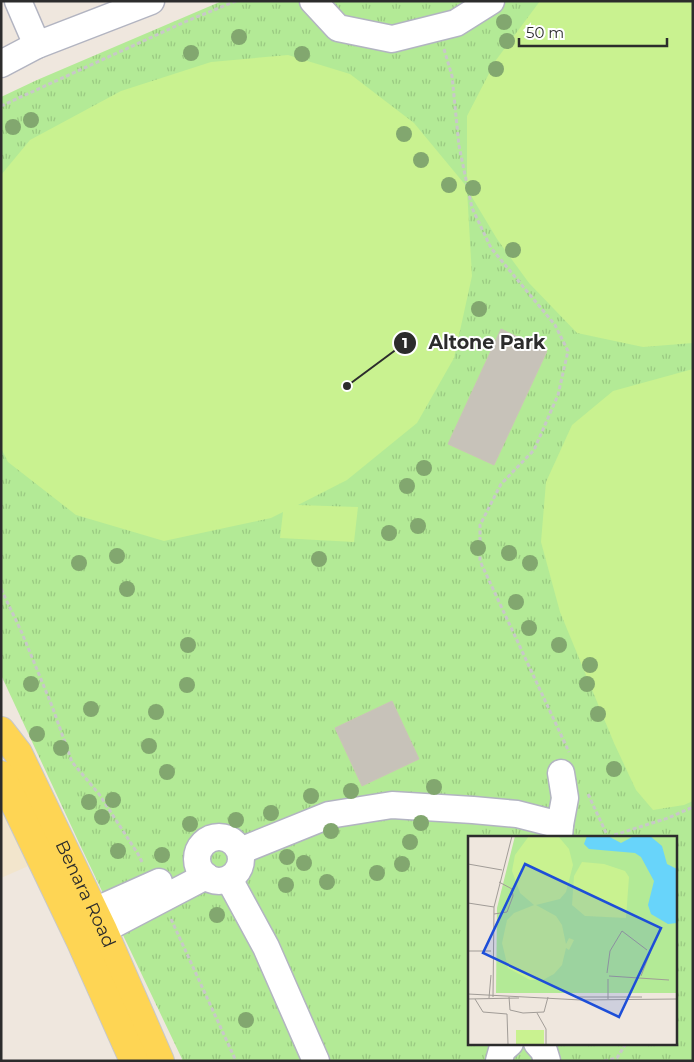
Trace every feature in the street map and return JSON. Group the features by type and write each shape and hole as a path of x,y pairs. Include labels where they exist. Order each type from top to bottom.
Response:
{"main road":[{"name":"Benara Road","path":"1,731 18,753 87,925 134,1061"},
{"name":"Benara Road","path":"1,775 87,925 160,1061"}],"street":[{"path":"18,1 37,45"},
{"path":"1,64 37,45 151,1"},
{"path":"313,1 338,28 392,39 456,23 491,1"},
{"path":"240,851 329,815 392,806 516,814 559,831 565,798 565,764"},
{"path":"87,925 157,893 211,873 236,874 242,859 236,844 229,839 222,836 213,837 200,847 198,854 211,873 266,947 316,1061"},
{"path":"499,1061 502,1050 509,1044"},
{"path":"538,1044 544,1051 547,1061"}],"path":[{"path":"1,106 186,21 236,1"},
{"path":"437,28 452,76 459,146 472,208 491,248 555,325 568,351 558,395 534,450 501,484 480,525 480,561 565,764"},
{"path":"1,589 22,633 52,706 72,762 99,794 138,854 236,1061"},
{"path":"586,790 608,836"},
{"path":"611,836 668,818 693,807"},
{"path":"604,1061 617,1058 624,1044"}],"shaded area":[{"path":"1,768 42,860 1,878"}],"green space":[{"path":"222,1 693,1 693,1061 183,1061 1,675 1,97"},
{"path":"540,1 693,1 693,343 643,347 577,333 529,283 497,239 467,189 472,276 454,358 417,423 347,480 298,505 358,507 354,542 280,538 283,512 271,518 164,541 76,515 8,462 1,448 1,175 30,140 121,91 211,62 288,55 350,74 414,123 467,187 467,116 496,60"},
{"path":"693,369 693,801 684,805 653,810 636,790 614,743 560,612 541,542 546,482 572,425 613,391"}],"building":[{"path":"501,329 547,351 494,465 448,444"},
{"path":"392,701 419,759 362,786 335,728"}],"place":[{"name":"Altone Park","path":"347,386"}]}
